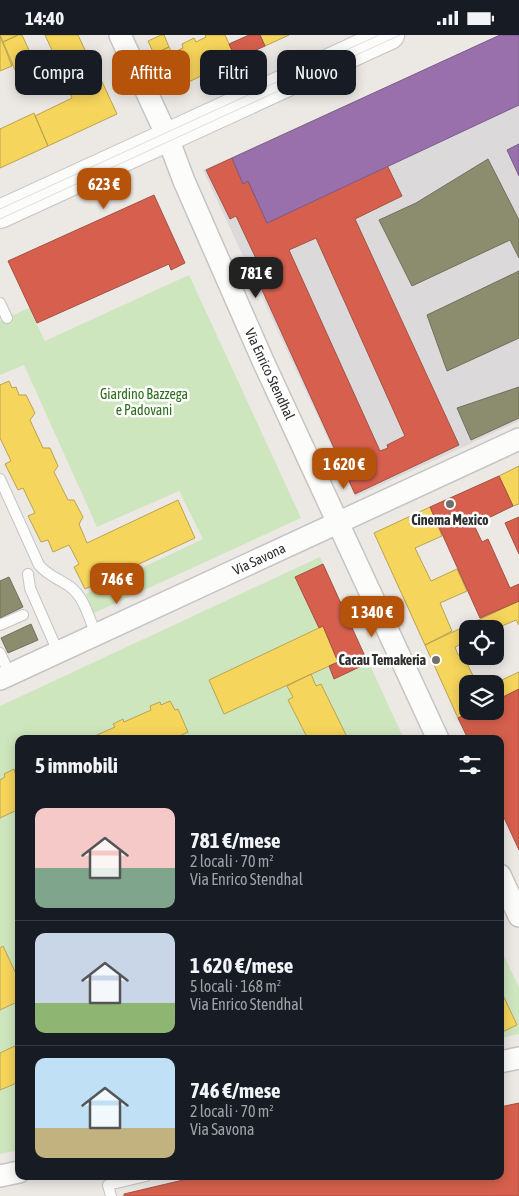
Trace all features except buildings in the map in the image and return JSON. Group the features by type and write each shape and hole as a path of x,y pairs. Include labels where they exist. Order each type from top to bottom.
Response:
{"street":[{"name":"Via Enrico Stendhal","path":"120,35 167,136 184,181 263,361 436,735"},
{"path":"0,214 390,35"},
{"path":"0,226 13,229 154,163 161,155 167,136"},
{"name":"Via Savona","path":"5,677 519,439"},
{"path":"504,884 519,916"},
{"path":"504,1061 519,1058"},
{"path":"0,1177 15,1173"}],"lane":[{"path":"0,303 6,318"},
{"path":"0,479 39,565 44,571 71,587 82,601 96,635"},
{"path":"28,574 30,588 58,652"},
{"path":"0,625 23,615"},
{"path":"0,653 5,677"},
{"path":"111,1196 108,1185 129,1180"}],"shaded area":[{"path":"500,35 519,35 519,421 355,497 203,170"}],"green space":[{"name":"Giardino Bazzega e Padovani","path":"189,275 301,518 94,613 86,594 203,539 179,491 97,527 24,365 0,375 0,321 29,308 45,341"},
{"path":"320,557 402,735 15,735 15,1151 0,1154 0,706"},
{"path":"504,956 519,988 519,1034 504,1037"}],"tram line":[{"path":"0,209 379,35"},
{"path":"0,219 400,35"}],"place":[{"name":"Cinema Mexico","path":"450,504"},
{"name":"Cacau Temakeria","path":"436,660"}]}
